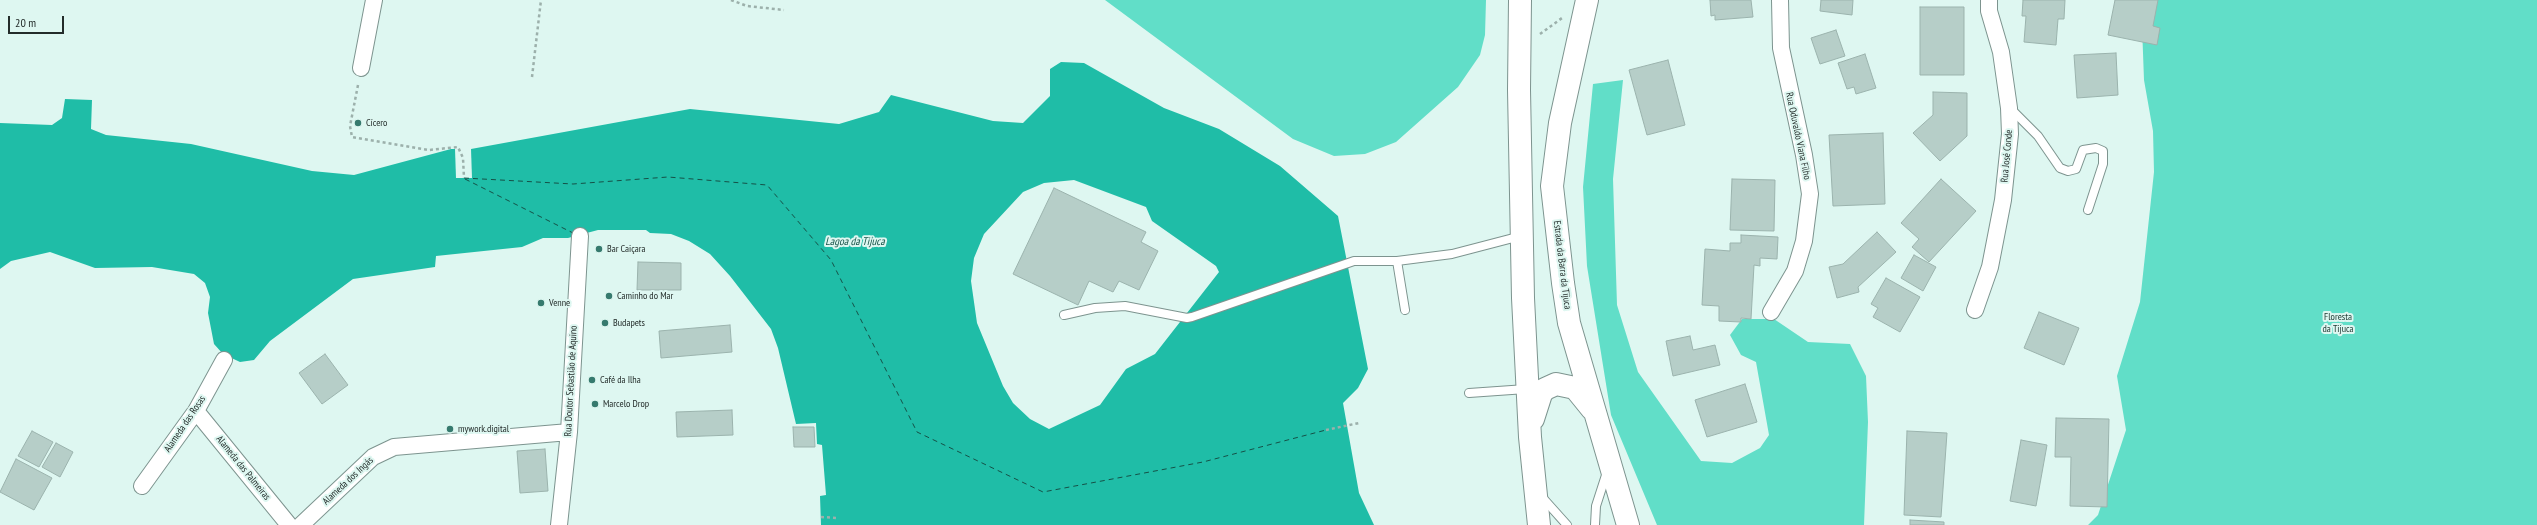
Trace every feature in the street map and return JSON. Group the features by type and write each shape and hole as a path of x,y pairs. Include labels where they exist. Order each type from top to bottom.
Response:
{"main road":[{"path":"1520,0 1519,90 1522,235 1530,437 1539,525"},
{"name":"Estrada da Barra da Tijuca","path":"1588,1 1560,123 1552,186 1570,323 1628,525"},
{"path":"1530,437 1535,408 1541,394 1545,389 1556,384 1575,388 1597,417"}],"street":[{"path":"361,68 374,0"},
{"name":"Rua Oduvaldo Viana Filho","path":"1772,312 1795,271 1804,241 1810,194 1804,155 1781,48 1780,0"},
{"name":"Rua José Conde","path":"1975,310 1990,267 2003,200 2010,134 2009,108 2001,52 1989,11 1989,0"},
{"name":"Rua Doutor Sebastião de Aquino","path":"559,525 569,432 580,236"},
{"name":"Alameda das Rosas","path":"142,486 196,411 224,360"},
{"name":"Alameda das Palmeiras","path":"196,411 289,525"},
{"name":"Alameda dos Ingás","path":"301,525 373,458 394,447 569,432"}],"lane":[{"path":"2009,108 2038,136 2060,168 2068,170 2076,169 2082,150 2096,148 2102,151 2103,164 2088,210"},
{"path":"1064,315 1095,308 1125,306 1187,318 1354,260 1397,261 1452,254 1522,235"},
{"path":"1397,261 1405,310"},
{"path":"1469,393 1528,389"},
{"path":"1595,525 1596,506 1610,465"},
{"path":"1536,492 1567,525"}],"path":[{"path":"532,77 541,0"},
{"path":"731,0 746,6 784,10"},
{"path":"1538,36 1543,30 1588,1"},
{"path":"361,68 350,126 351,136 429,150 456,146 463,158 464,178"},
{"path":"1326,430 1358,423"},
{"path":"821,518 838,518"}],"green space":[{"path":"1105,0 1486,0 1485,35 1480,55 1458,87 1396,142 1365,154 1334,156 1293,139"},
{"name":"Floresta da Tijuca","path":"2150,0 2537,0 2537,525 2088,525 2098,515 2126,430 2117,376 2140,302 2154,172 2153,131 2144,80 2142,26"},
{"path":"1623,80 1613,179 1617,305 1638,372 1701,461 1732,463 1760,448 1769,435 1756,362 1741,355 1730,335 1742,319 1774,319 1808,342 1850,344 1866,376 1868,422 1864,525 1657,525 1611,415 1587,266 1583,187 1593,84"}],"water":[{"name":"Lagoa da Tijuca","path":"1061,62 1084,63 1164,108 1219,129 1280,166 1338,216 1368,369 1358,388 1343,403 1359,493 1374,525 821,525 820,496 826,495 822,445 817,444 816,423 796,424 778,348 771,329 730,276 710,254 689,241 671,234 650,233 646,230 598,230 568,238 543,238 522,247 436,256 435,267 353,279 270,341 254,360 240,362 223,354 214,344 208,313 210,297 205,283 194,274 152,267 95,268 50,252 11,261 0,269 0,123 52,125 62,118 65,99 92,100 91,129 106,135 191,144 312,171 354,175 451,149 471,149 690,109 839,124 879,112 891,95 993,121 1023,123 1050,96 1050,69","holes":["1074,180 1146,207 1152,221 1216,266 1219,272 1155,354 1126,369 1100,405 1049,429 1030,419 1013,403 1003,386 977,323 971,281 974,258 984,234 1023,192 1044,183"]}],"pier":[{"path":"455,149 471,149 472,178 456,178"}],"building":[{"path":"1710,0 1751,0 1753,17 1715,20 1715,15 1711,16"},
{"path":"1821,0 1853,0 1852,15 1820,11"},
{"path":"2023,0 2065,0 2064,19 2058,19 2056,45 2024,42 2026,16 2022,16"},
{"path":"2115,0 2158,0 2153,26 2160,28 2157,45 2108,35"},
{"path":"1920,7 1964,7 1964,75 1920,75"},
{"path":"1836,30 1845,56 1820,64 1811,38"},
{"path":"2116,53 2118,95 2077,98 2074,55"},
{"path":"1865,54 1876,88 1856,94 1854,87 1847,89 1838,63"},
{"path":"1668,60 1685,125 1647,135 1629,70"},
{"path":"1933,92 1967,93 1967,136 1940,161 1913,133 1933,115"},
{"path":"1883,133 1885,204 1833,206 1829,135"},
{"path":"1732,179 1775,180 1774,231 1730,230"},
{"path":"1941,179 1976,211 1929,262 1912,247 1919,239 1901,223"},
{"path":"1054,188 1146,232 1141,242 1158,251 1139,290 1119,281 1113,292 1089,281 1078,305 1013,274"},
{"path":"1877,232 1896,252 1858,287 1859,292 1837,298 1829,267 1843,264"},
{"path":"1741,235 1778,237 1777,259 1760,258 1760,266 1754,265 1751,319 1741,318 1741,322 1719,321 1719,306 1702,305 1705,249 1730,251 1730,243 1741,243"},
{"path":"1914,255 1936,267 1923,291 1901,278"},
{"path":"638,262 681,263 681,290 637,290"},
{"path":"1886,278 1920,297 1900,332 1873,317 1878,308 1871,304"},
{"path":"2039,312 2079,328 2064,365 2024,348"},
{"path":"730,325 732,352 661,358 659,331"},
{"path":"1690,336 1693,350 1715,345 1720,365 1673,376 1666,341"},
{"path":"325,354 348,385 322,404 299,373"},
{"path":"1745,384 1757,422 1707,437 1695,400"},
{"path":"732,410 733,435 677,437 676,412"},
{"path":"2056,418 2109,419 2107,507 2070,506 2071,457 2055,457"},
{"path":"793,427 814,427 815,447 794,447"},
{"path":"32,431 53,442 39,467 18,456"},
{"path":"1907,431 1947,433 1941,517 1904,515"},
{"path":"2021,440 2047,445 2036,506 2010,501"},
{"path":"56,443 73,452 60,477 42,467"},
{"path":"545,449 548,491 520,493 517,451"},
{"path":"16,459 52,478 34,510 0,492"},
{"path":"1910,520 1944,522 1944,525 1910,525"}],"ferry route":[{"path":"464,178 573,184 668,177 767,185 831,260 917,432 1043,492 1203,462 1326,430"},
{"path":"465,179 573,233"}],"place":[{"name":"Cícero","path":"358,123"},
{"name":"Bar Caiçara","path":"599,249"},
{"name":"Caminho do Mar","path":"609,296"},
{"name":"Venne","path":"541,303"},
{"name":"Budapets","path":"605,323"},
{"name":"Café da Ilha","path":"592,380"},
{"name":"Marcelo Drop","path":"595,404"},
{"name":"mywork.digital","path":"450,429"}]}
